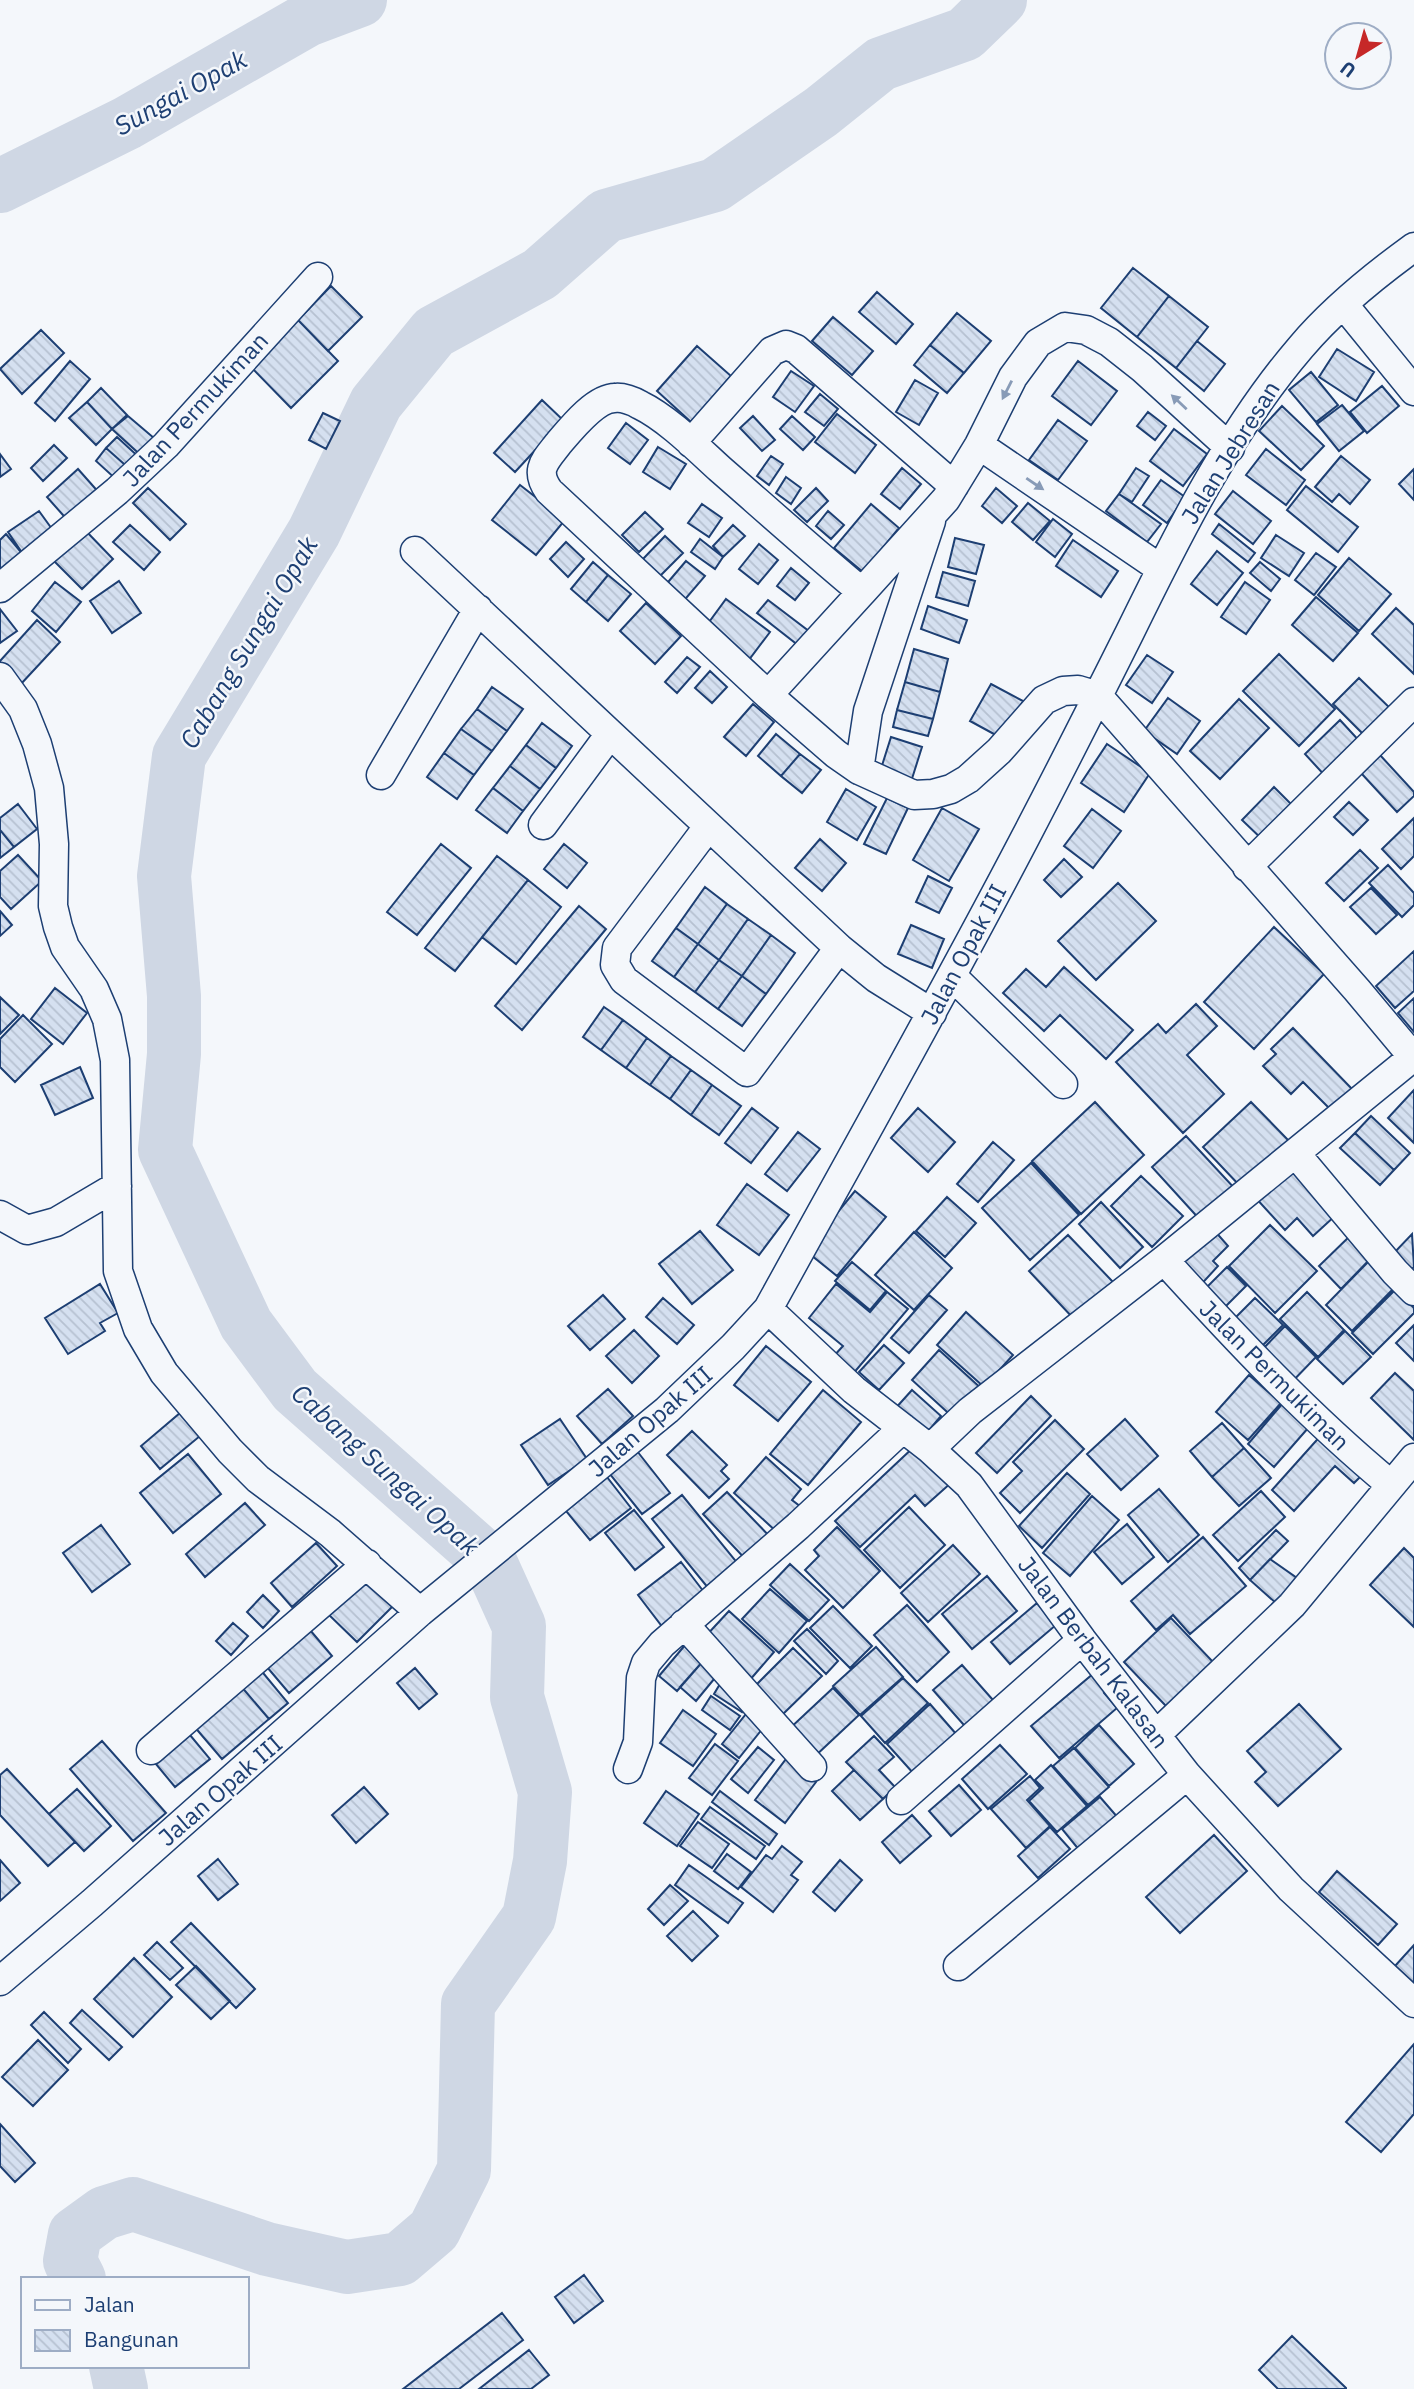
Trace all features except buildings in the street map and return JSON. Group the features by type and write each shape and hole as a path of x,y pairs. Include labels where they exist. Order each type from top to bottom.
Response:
{"street":[{"name":"Jalan Jebresan","path":"1098,696 1196,503 1269,387 1303,345 1344,304 1414,247"},
{"name":"Jalan Permukiman","path":"0,588 117,491 166,445 318,277"},
{"path":"1344,304 1414,391"},
{"path":"768,695 933,515 979,445 1020,368 1038,343 1065,327 1086,330 1109,342 1142,368 1230,448"},
{"path":"691,443 772,351 786,345 796,349 954,486"},
{"path":"862,592 691,443 640,404 614,397 591,409 544,463 541,473 543,482 572,513 768,695 859,770 914,795 951,789 968,779 999,751 1044,700 1063,691 1078,690 1098,696 1414,1057 1164,1260 970,1411 930,1449"},
{"path":"979,445 1161,569"},
{"path":"859,770 868,711 933,515"},
{"path":"415,551 839,948 876,978 932,1013"},
{"path":"381,775 478,609"},
{"path":"0,677 23,709 37,744 49,788 54,844 54,906 58,927 65,947 94,989 107,1019 115,1060 118,1271 138,1329 164,1373 230,1451 258,1479 330,1532 367,1564 431,1604"},
{"name":"Jalan Opak III","path":"0,1981 431,1604 667,1410 733,1347 768,1308 952,976 1098,696"},
{"path":"1247,867 1414,702"},
{"path":"543,825 610,734"},
{"path":"708,827 617,948 615,965 624,980 747,1072 839,948"},
{"path":"952,976 1063,1084"},
{"path":"1296,1154 1414,1291"},
{"path":"0,1214 27,1230 56,1222 117,1186"},
{"name":"Jalan Permukiman","path":"1164,1260 1268,1373 1349,1451 1390,1485"},
{"name":"Jalan Berbah Kalasan","path":"768,1308 854,1390 930,1449 969,1485 1082,1640 1187,1775 1291,1889 1414,2003"},
{"path":"628,1769 638,1742 641,1678 646,1663 662,1644 798,1526 903,1428"},
{"path":"1157,1734 1292,1605 1414,1458"},
{"path":"151,1750 367,1564"},
{"path":"684,1624 812,1767"},
{"path":"901,1800 1082,1640"},
{"path":"958,1966 1187,1775"}],"waterway":[{"name":"Sungai Opak","path":"0,186 127,123 307,20 360,0"},
{"name":"Cabang Sungai Opak","path":"78,2277 70,2261 75,2234 104,2213 133,2204 267,2249 347,2267 400,2259 434,2230 464,2170 468,2004 529,1917 540,1861 545,1792 517,1697 519,1626 490,1562 295,1390 246,1324 165,1150 174,1054 174,996 164,876 179,756 314,532 376,403 434,332 540,274 606,216 715,185 821,112 881,64 965,34 1000,0"},
{"name":"Cabang Sungai Opak","path":"116,2368 121,2389"}]}
